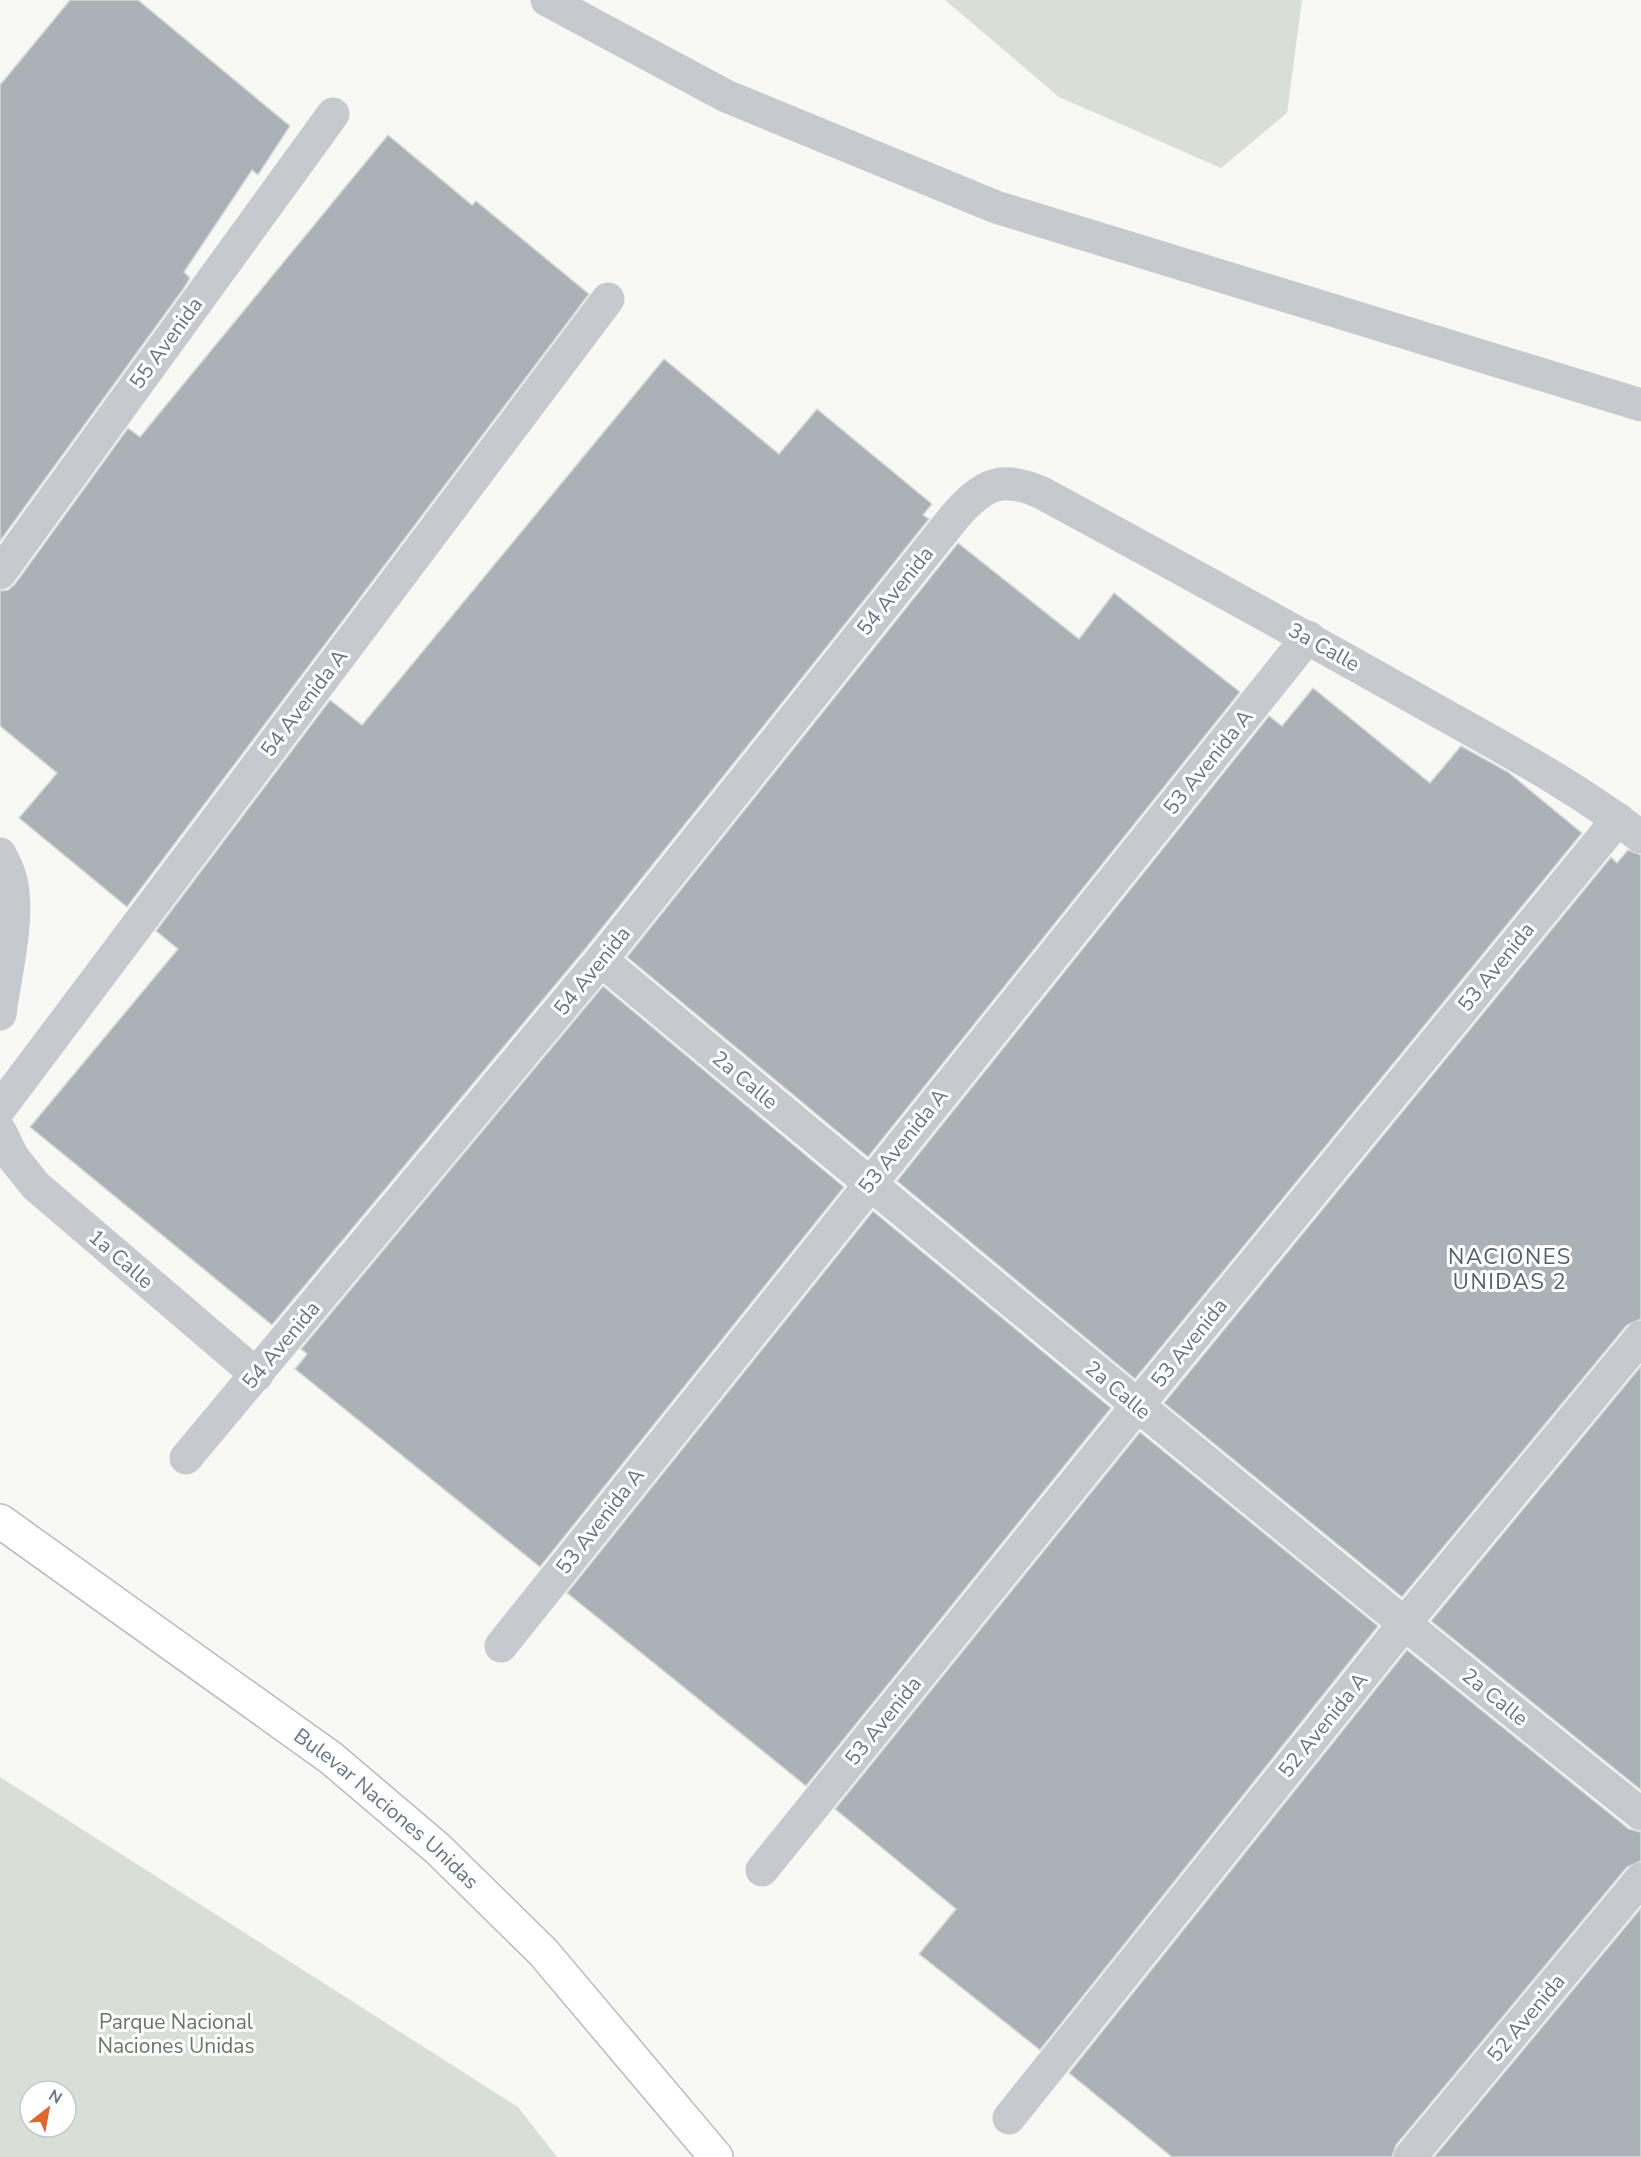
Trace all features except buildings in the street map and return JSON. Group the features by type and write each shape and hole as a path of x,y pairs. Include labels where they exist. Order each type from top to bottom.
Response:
{"main road":[{"name":"Bulevar Naciones Unidas","path":"0,1521 331,1758 438,1849 543,1952 716,2157"}],"street":[{"path":"547,0 726,96 996,207 1641,405"},
{"name":"55 Avenida","path":"0,573 333,114"},
{"name":"54 Avenida A","path":"0,1108 608,299"},
{"name":"3a Calle","path":"994,484 1005,482 1024,485 1042,493 1308,637 1498,746 1629,828"},
{"name":"54 Avenida","path":"186,1458 601,960 956,515 975,495 994,484"},
{"name":"53 Avenida A","path":"501,1646 869,1183 1308,637"},
{"name":"53 Avenida","path":"762,1870 1137,1406 1629,828"},
{"path":"0,854 11,877 13,910 0,1014"},
{"name":"2a Calle","path":"601,960 1137,1406 1641,1814"},
{"name":"1a Calle","path":"0,1131 12,1156 36,1186 257,1375"},
{"name":"52 Avenida A","path":"1009,2118 1404,1624 1641,1337"},
{"name":"52 Avenida","path":"1410,2157 1641,1879"}],"green space":[{"path":"945,0 1302,0 1287,113 1221,168 1059,97"},
{"name":"Parque Nacional Naciones Unidas","path":"0,1777 518,2107 557,2157 0,2157"}],"district":[{"name":"NACIONES UNIDAS 2","path":"1510,1268"}]}
